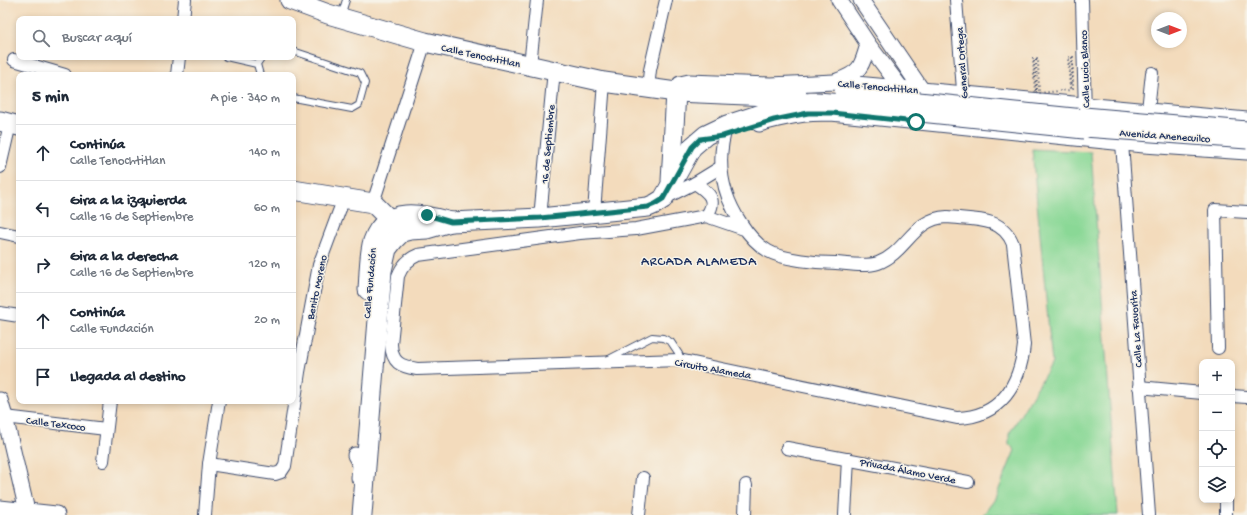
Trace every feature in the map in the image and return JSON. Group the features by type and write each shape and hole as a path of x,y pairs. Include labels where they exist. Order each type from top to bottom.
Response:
{"main road":[{"name":"Calle Tenochtitlan","path":"290,0 343,9 425,42 604,82 676,92 770,96 840,93 1084,123"},
{"path":"667,192 674,130 676,92"},
{"path":"296,190 373,203 402,232 427,229 451,222 540,218 648,207 655,204 667,192 696,143 706,135 725,130 792,104 817,102 840,93"},
{"name":"Avenida Anenecuilco","path":"1084,123 1247,131"},
{"path":"389,218 405,215 427,215 451,222"},
{"name":"Calle Fundación","path":"351,515 354,455 372,241 380,228 389,218"},
{"name":"Calle Fundación","path":"362,515 382,271 387,249 402,232"},
{"path":"0,509 28,514 56,515"}],"street":[{"path":"183,16 185,0"},
{"path":"530,65 537,0"},
{"path":"648,88 650,70 666,0"},
{"path":"839,0 868,44 901,88 916,122"},
{"path":"861,0 922,90 937,124"},
{"name":"General Ortega","path":"956,0 966,127"},
{"name":"Calle Lucio Blanco","path":"1082,0 1084,123"},
{"path":"373,203 425,42"},
{"path":"840,93 851,76 863,62 868,44"},
{"path":"14,60 48,72"},
{"path":"177,72 179,60"},
{"name":"16 de Septiembre","path":"540,218 554,70"},
{"path":"1144,145 1152,73"},
{"path":"594,212 604,82"},
{"name":"Calle Tenochtitlan","path":"840,93 901,88 963,95 1084,123"},
{"name":"Avenida Anenecuilco","path":"1084,123 1148,111 1247,120"},
{"path":"725,130 808,113 832,113 966,127 1084,123"},
{"name":"Avenida Anenecuilco","path":"1084,123 1247,141"},
{"name":"Avenida Anenecuilco","path":"1084,123 1122,143 1247,152"},
{"path":"0,167 10,124"},
{"path":"674,130 681,140 696,143"},
{"name":"Circuito Alameda","path":"725,130 721,167 726,196 732,211 756,243 768,252 778,256 830,263 878,263 891,255 921,226 940,217 995,223 1007,232 1013,244 1024,345 1023,357 1017,377 1009,390 993,408 979,415 957,418 680,360 417,369 399,364 391,352 396,286 401,269 410,258 427,253 580,233 636,229 706,216 744,229"},
{"name":"Calle La Favorita","path":"1122,143 1149,515"},
{"path":"667,192 695,183 721,167"},
{"path":"695,183 707,192 711,199 711,208 706,216"},
{"name":"Benito Moreno","path":"296,372 319,265 344,198"},
{"path":"1218,348 1215,210 1247,212"},
{"path":"0,232 16,235"},
{"path":"0,313 16,316"},
{"path":"1139,387 1199,393"},
{"path":"1235,396 1247,397"},
{"path":"0,400 28,514"},
{"path":"103,461 110,404"},
{"path":"205,515 209,464 219,404"},
{"name":"Benito Moreno","path":"209,464 275,474 282,472 285,466 292,404"},
{"name":"Calle Texcoco","path":"5,417 106,430"},
{"name":"Privada Álamo Verde","path":"787,448 968,482"},
{"path":"354,455 360,464 356,515"},
{"name":"Privada Álamo Verde","path":"845,515 848,459"},
{"path":"640,515 643,478"},
{"path":"745,515 746,485"},
{"path":"1226,503 1226,515"}],"lane":[{"path":"296,53 360,73 365,83 359,105 352,109 296,99"},
{"path":"239,60 257,64"},
{"path":"257,64 260,60"},
{"path":"257,64 259,72"},
{"path":"602,362 629,350 652,337 663,338 671,342 679,354 680,360"}],"path":[{"path":"1036,90 1034,60 1036,60 1037,92 1035,93 1033,59 1038,59 1039,93 1070,90 1068,57 1073,57 1074,89 1071,89 1069,58 1072,58 1072,84"}],"green space":[{"path":"1032,149 1091,152 1118,515 983,515 995,499 1015,450 1009,444 1009,434 1052,363"}],"district":[{"name":"ARCADA ALAMEDA","path":"699,260"}],"route":[{"path":"427,215 451,222 540,218 648,207 663,199 692,147 700,139 723,136 790,115 808,113 832,113 916,122"}]}
